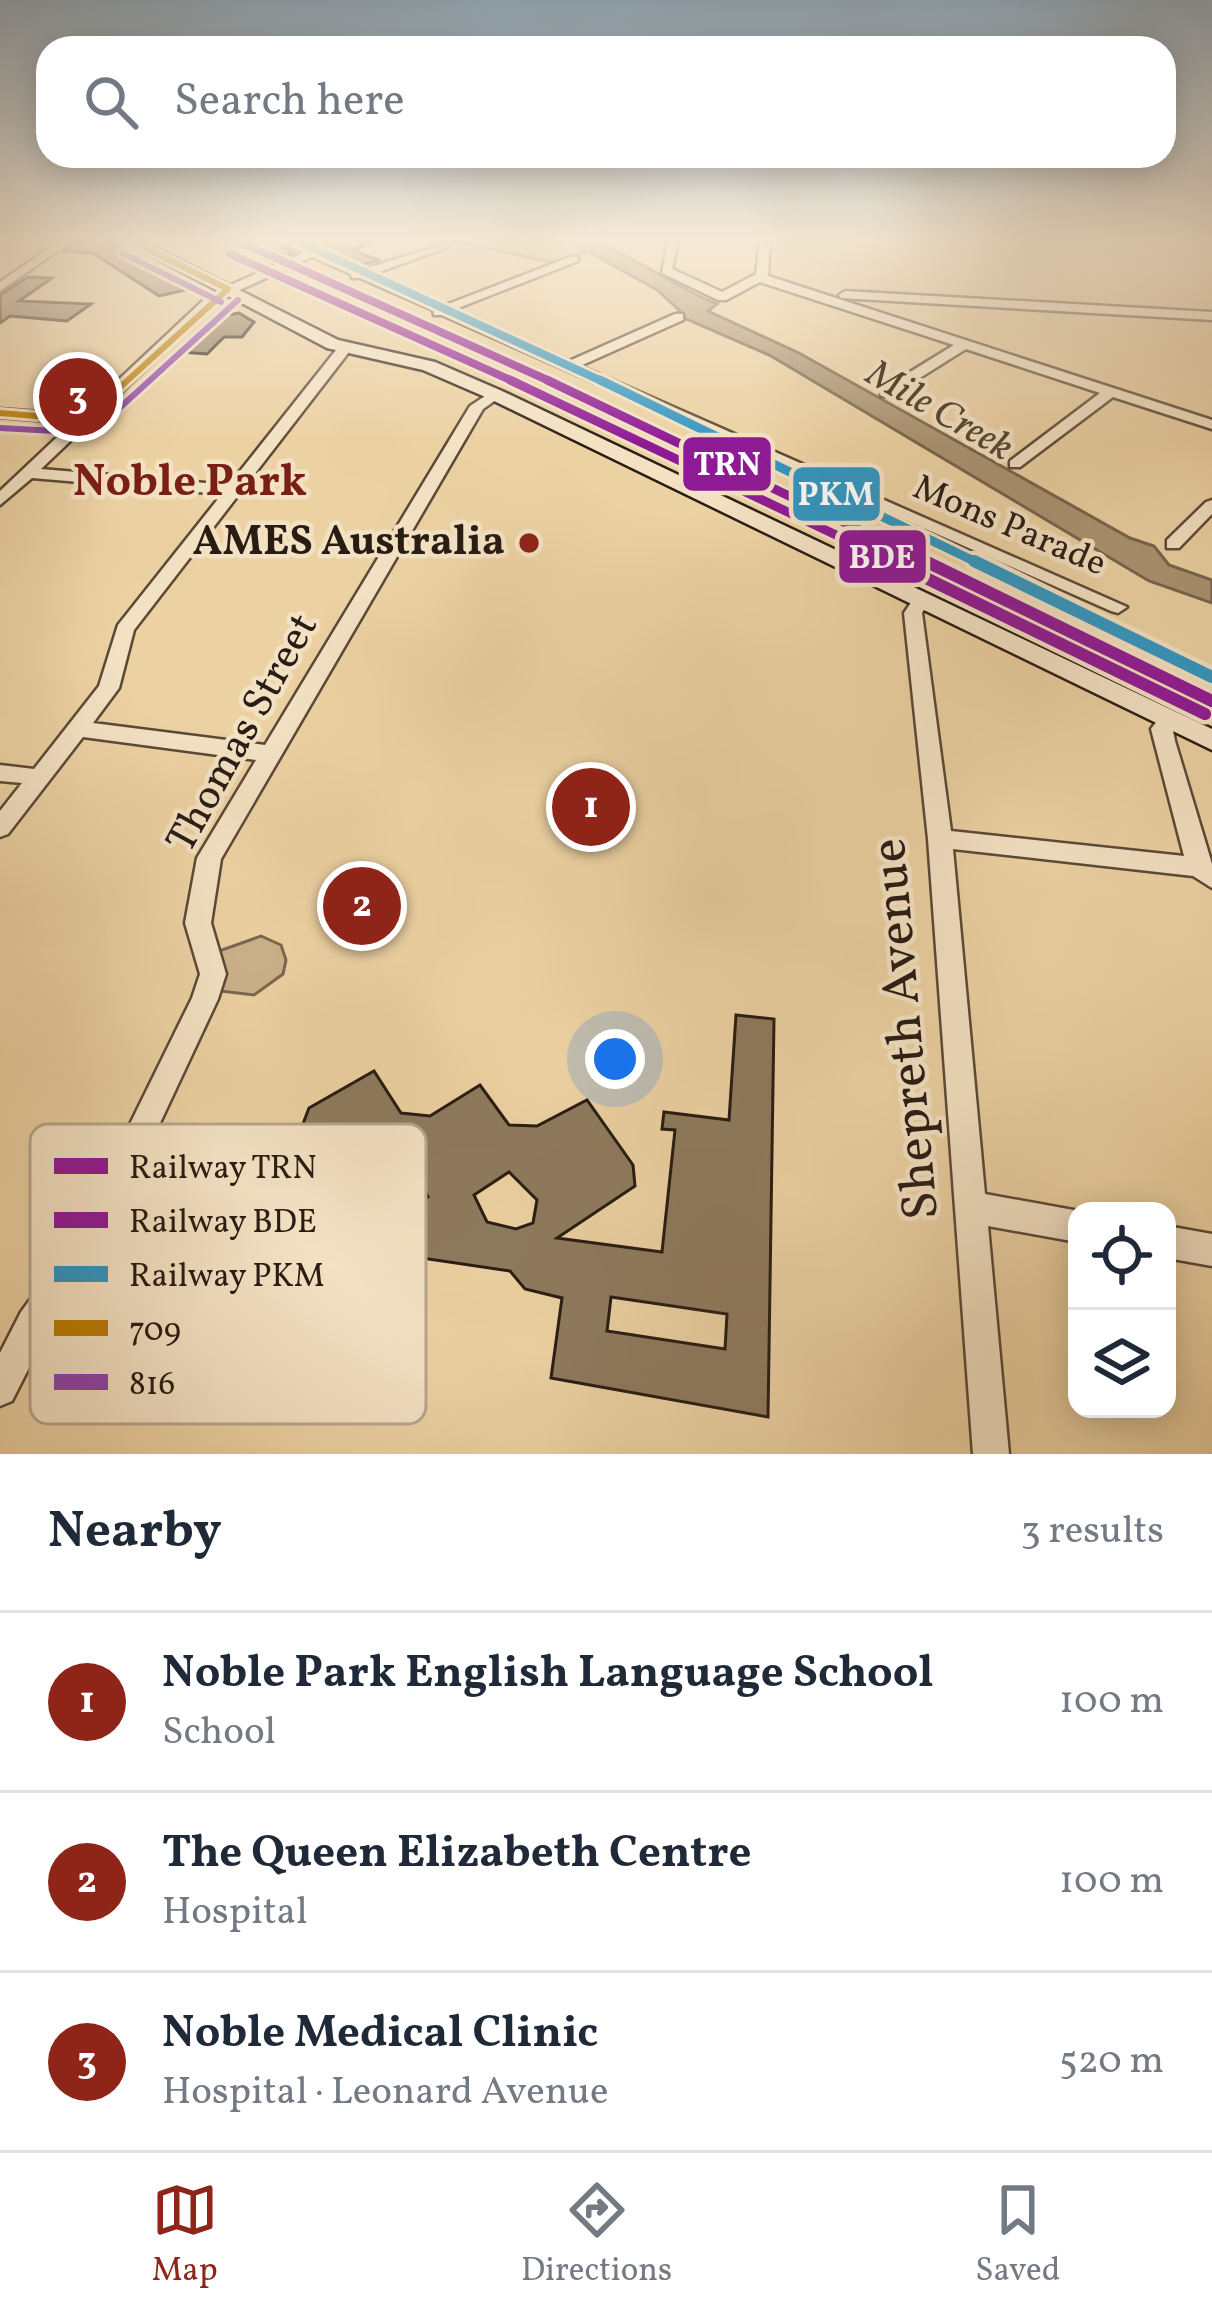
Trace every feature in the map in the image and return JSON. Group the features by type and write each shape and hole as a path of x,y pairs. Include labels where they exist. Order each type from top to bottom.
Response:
{"main road":[{"path":"263,308 345,348 429,366 496,395 1212,740"}],"street":[{"path":"0,500 207,308"},
{"name":"Mons Parade","path":"429,308 1118,607"},
{"path":"438,312 449,308"},
{"path":"861,308 1212,425"},
{"path":"1055,308 1212,316"},
{"path":"566,367 680,317"},
{"path":"886,393 965,344"},
{"path":"0,828 114,679 125,629 345,348"},
{"path":"1015,464 1111,392"},
{"name":"Thomas Street","path":"145,1124 213,974 198,922 209,858 477,406 496,395"},
{"path":"0,413 84,420"},
{"path":"28,473 232,490"},
{"path":"1173,544 1212,505"},
{"name":"Shepreth Avenue","path":"922,599 913,613 940,839 991,1454"},
{"path":"940,839 1206,873 1162,734 1169,718"},
{"path":"79,729 272,754"},
{"path":"0,773 38,778"},
{"path":"970,1207 1068,1224"},
{"path":"1176,1244 1212,1250"},
{"name":"Thomas Street","path":"0,1389 30,1330"}],"shaded area":[{"path":"677,308 712,308 708,311 799,353 1130,538 1154,546 1169,565 1212,580 1212,603 1149,581 771,356 675,314 680,311"},
{"path":"261,936 281,945 286,960 283,974 254,995 220,991 219,951"}],"building":[{"path":"0,308 86,308 67,321 10,316 0,323"},
{"path":"239,313 254,322 242,337 224,337 207,354 181,352 219,316"},
{"path":"736,1015 774,1019 768,1417 551,1378 562,1298 525,1289 510,1271 426,1259 426,1124 303,1124 309,1108 374,1071 401,1113 430,1116 480,1085 509,1125 537,1126 587,1100 633,1165 635,1186 557,1238 662,1252 675,1130 662,1129 664,1112 729,1120","holes":["509,1172 537,1200 533,1223 516,1229 487,1222 474,1195","611,1297 727,1314 725,1349 607,1331"]}],"rail line":[{"name":"BDE","path":"349,308 658,447 1205,714"},
{"name":"TRN","path":"386,308 664,433 1212,701"},
{"name":"PKM","path":"442,308 677,416 1212,677"}],"transit line":[{"name":"709","path":"0,413 84,420 207,308"},
{"name":"816","path":"0,428 92,433 229,308"}],"place":[{"name":"Noble Medical Clinic","path":"78,397"},
{"name":"AMES Australia","path":"529,543"},
{"name":"Noble Park English Language School","path":"591,807"},
{"name":"The Queen Elizabeth Centre","path":"362,906"}],"district":[{"name":"Noble Park","path":"190,483"}],"water label":[{"name":"Mile Creek","path":"939,412"}]}
